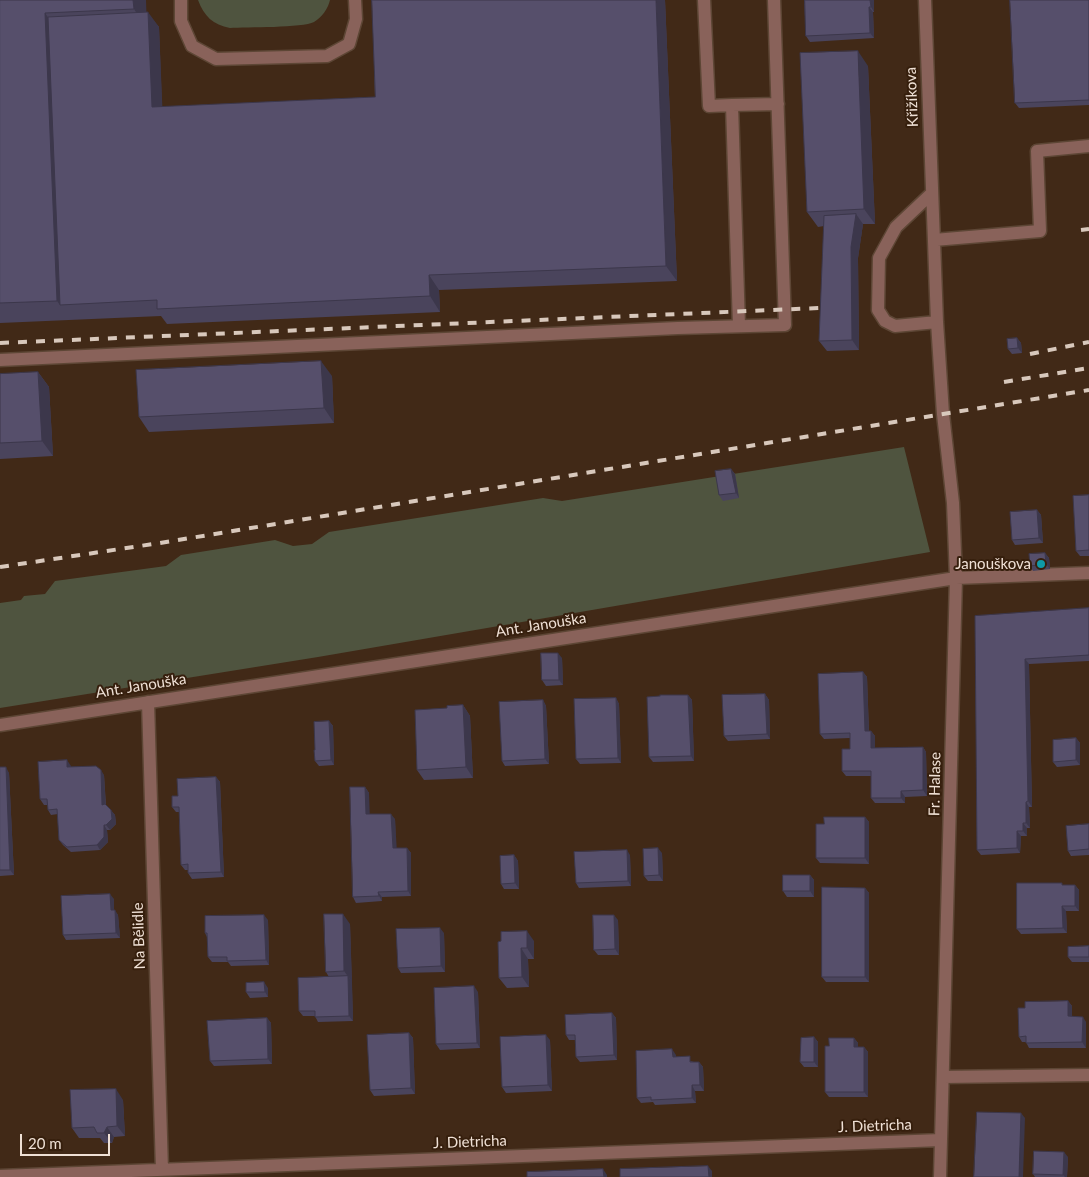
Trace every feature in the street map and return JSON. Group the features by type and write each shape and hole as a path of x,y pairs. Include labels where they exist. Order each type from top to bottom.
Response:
{"street":[{"path":"181,0 182,21 192,46 216,59 327,56 349,44 356,20 355,0"},
{"path":"704,0 710,106 778,104"},
{"path":"0,360 785,325 774,0"},
{"name":"Křižíkova","path":"925,0 937,322 942,393"},
{"path":"732,106 739,326"},
{"path":"934,240 1040,231 1038,151 1089,146"},
{"path":"932,193 896,227 879,258 878,310 885,321 896,326 937,322"},
{"name":"Fr. Halase","path":"940,1177 956,578 953,503 942,393"},
{"name":"Ant. Janouška","path":"0,724 956,578 1089,573"},
{"name":"Na Bělidle","path":"148,702 162,1170"},
{"path":"944,1077 1089,1075"},
{"name":"J. Dietricha","path":"0,1176 942,1140"}],"green space":[{"path":"198,0 330,0 328,7 322,15 314,22 308,24 230,28 219,25 210,19 203,11"},
{"path":"904,447 930,552 318,657 0,708 0,603 21,600 24,596 45,594 55,581 166,566 181,555 275,540 293,546 312,544 329,532 543,498 562,501"}],"building":[{"path":"0,0 133,0 134,9 45,13 57,301 0,303"},
{"path":"372,0 656,0 666,266 429,275 430,296 157,309 157,300 60,305 48,17 148,12 152,107 375,97"},
{"path":"805,0 870,0 870,33 806,36"},
{"path":"1010,0 1089,0 1089,100 1015,103"},
{"path":"858,51 864,209 807,212 800,53"},
{"path":"856,214 851,247 852,340 819,341 824,216"},
{"path":"1017,338 1018,348 1008,349 1007,339"},
{"path":"321,361 324,408 139,417 136,370"},
{"path":"38,372 42,441 0,443 0,374"},
{"path":"731,469 736,493 719,495 715,471"},
{"path":"1089,495 1089,550 1076,551 1073,496"},
{"path":"1037,510 1039,538 1012,540 1010,512"},
{"path":"1045,553 1046,564 1030,566 1029,554"},
{"path":"1089,608 1089,655 1025,659 1028,801 1026,802 1026,823 1023,823 1023,831 1017,831 1017,848 977,850 975,616"},
{"path":"541,653 558,653 559,680 542,680"},
{"path":"863,672 865,731 871,731 871,748 923,747 923,790 901,791 901,798 871,798 871,771 842,771 842,749 850,749 850,733 820,734 818,674"},
{"path":"765,694 767,734 724,736 722,695"},
{"path":"688,695 691,756 649,757 647,697"},
{"path":"616,698 618,758 576,759 574,699"},
{"path":"543,700 545,759 502,761 499,702"},
{"path":"463,705 466,767 417,770 415,710"},
{"path":"329,721 331,760 315,761 314,722"},
{"path":"1076,738 1076,760 1053,762 1053,740"},
{"path":"67,760 67,767 96,766 101,770 102,805 105,804 111,810 112,819 104,825 104,837 97,845 67,847 59,840 57,809 48,810 47,799 40,799 38,762"},
{"path":"0,767 6,767 10,870 0,870"},
{"path":"216,777 221,872 188,873 188,864 181,865 179,807 172,807 172,796 178,796 177,779"},
{"path":"350,787 365,787 366,814 391,814 393,848 407,848 408,891 378,892 379,896 353,897"},
{"path":"824,817 865,817 865,858 816,858 816,824 824,824"},
{"path":"1089,824 1089,849 1068,851 1066,826"},
{"path":"658,848 659,875 644,876 643,849"},
{"path":"627,850 628,881 576,883 574,852"},
{"path":"514,855 515,883 501,884 500,856"},
{"path":"783,875 810,875 810,891 783,891"},
{"path":"1017,883 1062,883 1062,885 1075,885 1075,906 1062,906 1063,928 1017,929"},
{"path":"822,887 865,888 865,977 822,977"},
{"path":"110,894 111,910 115,910 116,933 63,935 61,896"},
{"path":"324,914 343,914 344,971 326,972"},
{"path":"264,915 266,960 227,961 227,957 208,957 205,916"},
{"path":"593,915 614,915 615,949 594,950"},
{"path":"440,928 441,966 398,968 396,929"},
{"path":"527,931 527,948 521,948 522,977 499,978 498,942 501,941 501,932"},
{"path":"1089,946 1089,957 1068,957 1068,947"},
{"path":"348,976 349,1016 315,1017 315,1011 299,1011 298,978"},
{"path":"264,982 265,992 246,992 246,983"},
{"path":"474,986 477,1043 436,1044 434,988"},
{"path":"1068,1001 1068,1016 1083,1017 1082,1042 1026,1043 1026,1036 1019,1037 1018,1008 1025,1008 1025,1002"},
{"path":"612,1013 614,1055 576,1057 575,1035 566,1035 565,1015"},
{"path":"267,1018 268,1059 210,1061 207,1021"},
{"path":"409,1033 411,1088 370,1090 367,1035"},
{"path":"546,1035 548,1085 502,1087 500,1037"},
{"path":"814,1037 814,1062 800,1062 801,1038"},
{"path":"829,1038 854,1038 854,1047 864,1047 864,1092 825,1092 825,1046 829,1046"},
{"path":"672,1049 673,1057 690,1056 690,1062 699,1062 700,1085 692,1085 692,1098 651,1100 651,1097 637,1098 636,1051"},
{"path":"116,1089 117,1126 107,1127 104,1133 97,1133 94,1127 72,1128 70,1090"},
{"path":"977,1112 1021,1113 1019,1177 974,1177"},
{"path":"1034,1151 1064,1152 1063,1175 1033,1174"},
{"path":"708,1166 709,1177 620,1177 620,1169"},
{"path":"603,1169 604,1177 527,1177 527,1172"}],"railway":[{"path":"1081,230 1089,229"},
{"path":"0,343 819,308"},
{"path":"1030,354 1089,342"},
{"path":"1004,382 1089,368"},
{"path":"0,567 160,543 1089,390"}],"place":[{"name":"Janouškova","path":"1041,564"}]}
